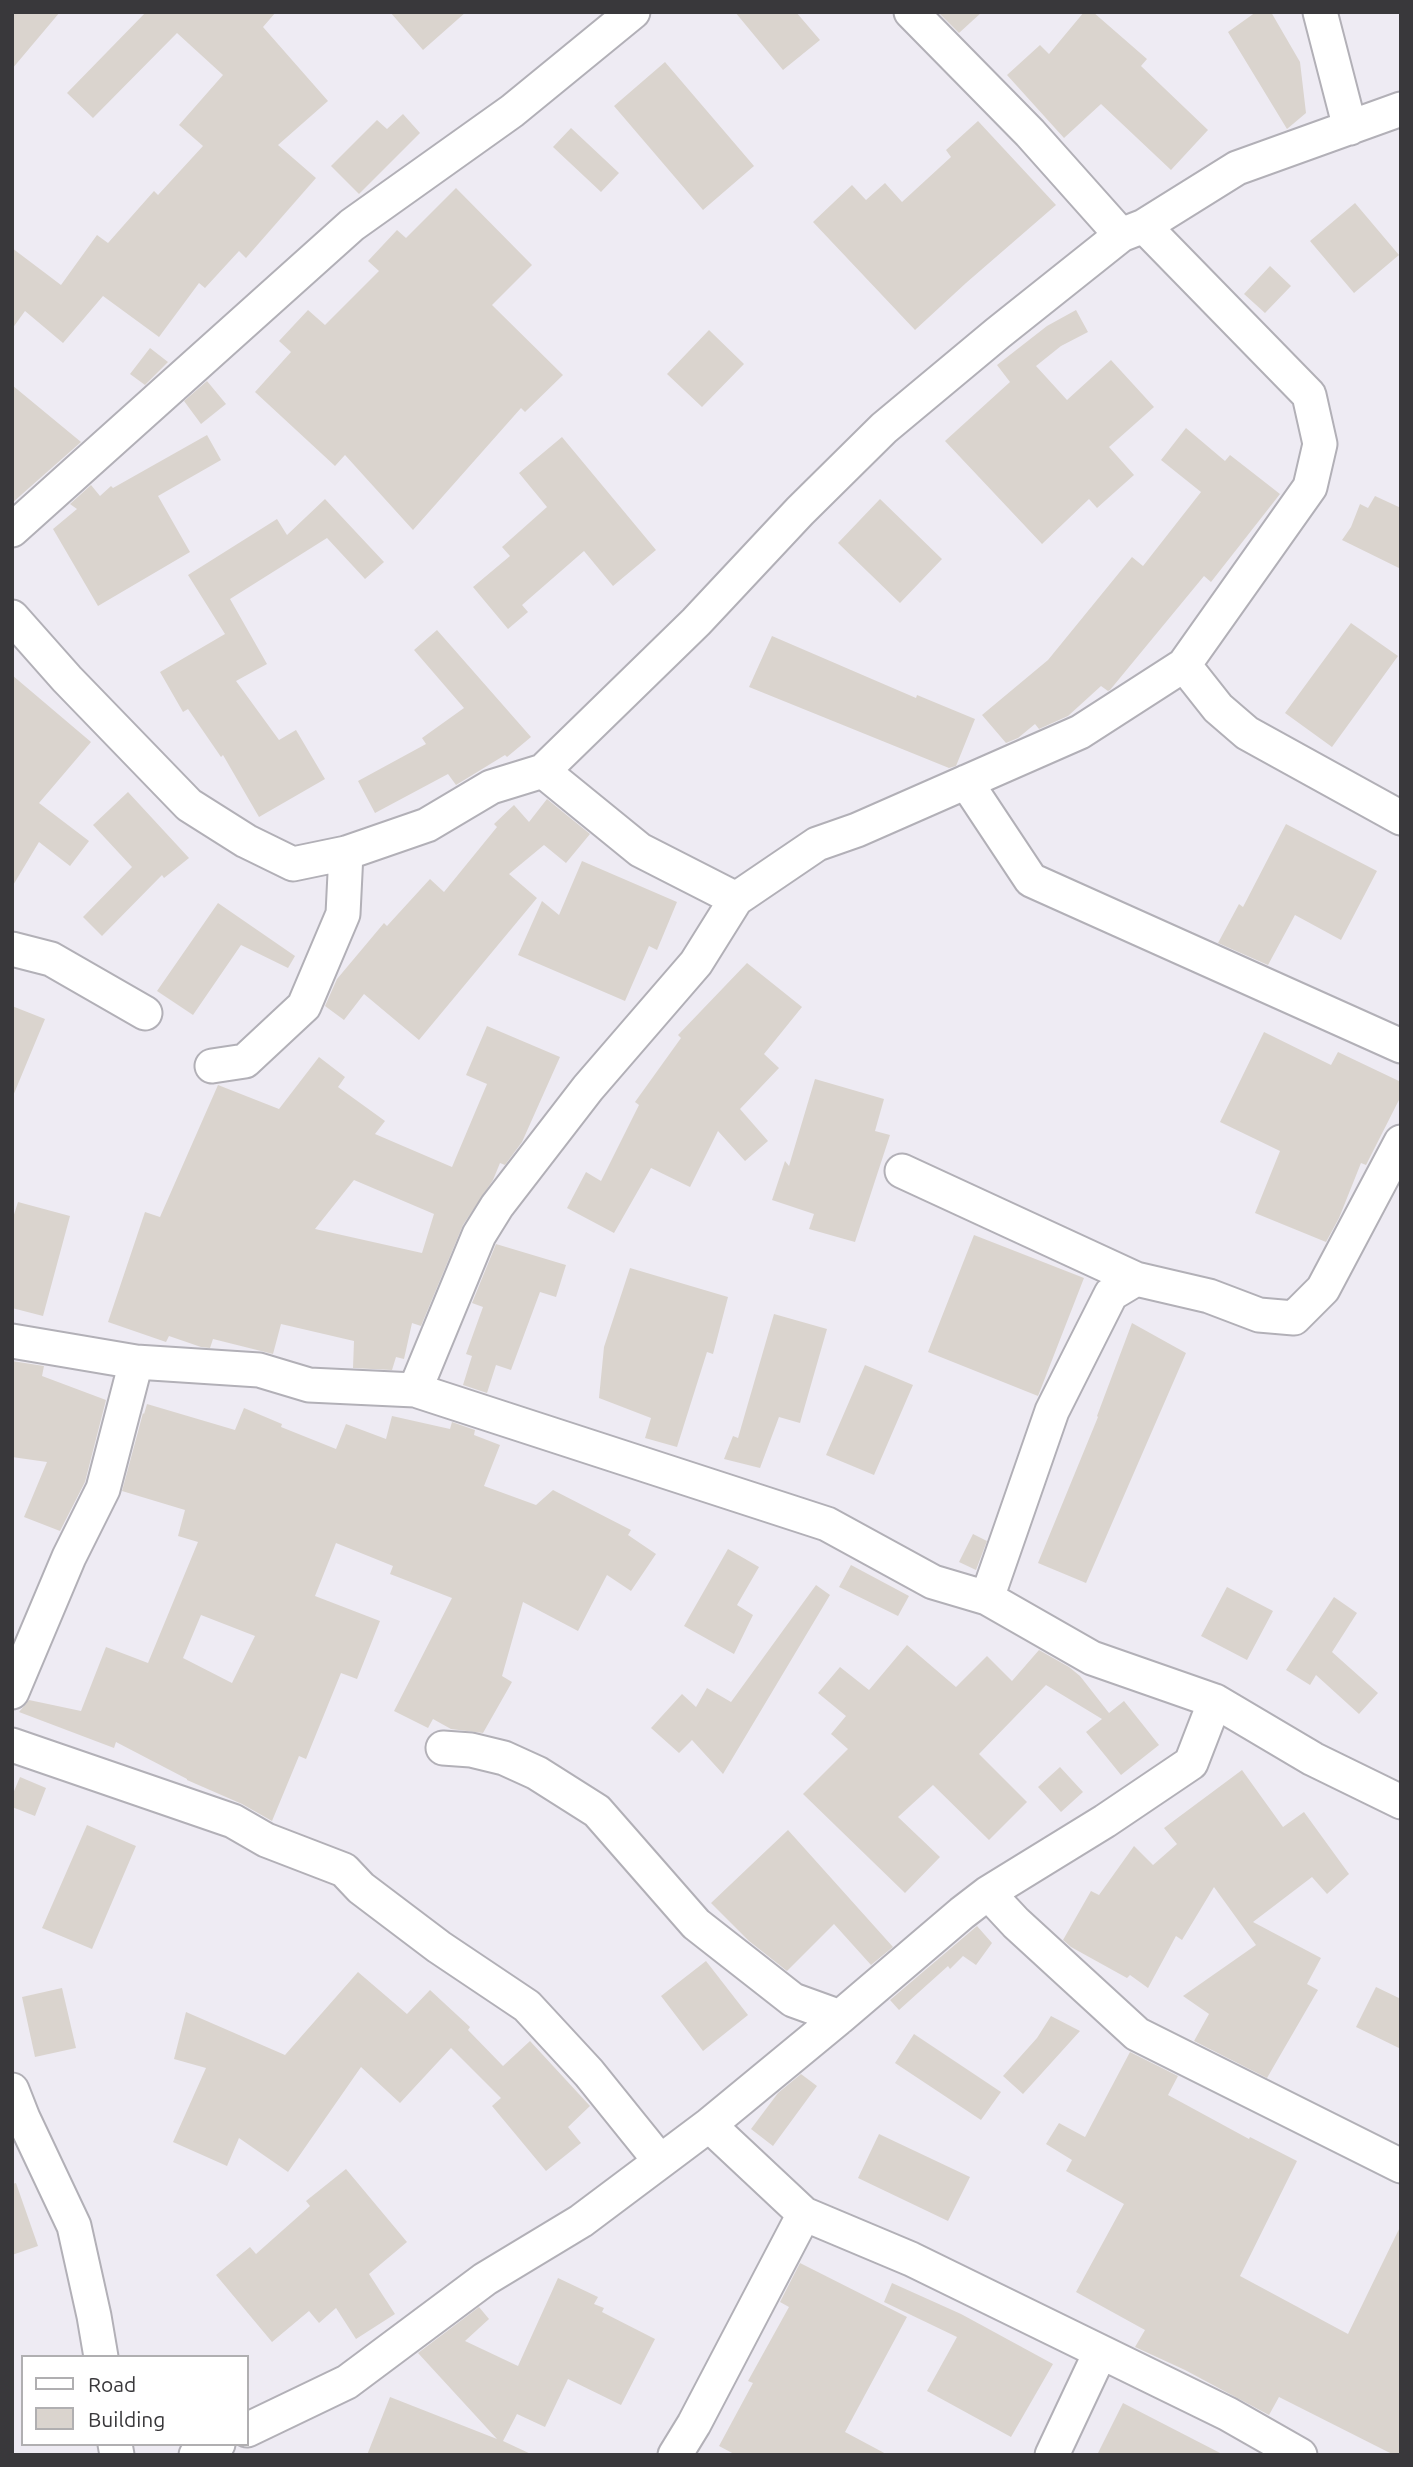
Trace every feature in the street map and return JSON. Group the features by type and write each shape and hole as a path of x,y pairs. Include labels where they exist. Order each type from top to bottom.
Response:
{"street":[{"path":"12,530 352,225 441,159 512,111 633,12"},
{"path":"415,1390 479,1234 496,1206 587,1088 696,963 736,899 817,844 857,830 1080,732 1184,665 1310,488 1320,444 1309,395 1030,133 911,12"},
{"path":"1320,12 1350,128"},
{"path":"12,617 66,679 189,805 246,841 293,863 346,853 427,825 491,787 544,771 696,622 800,511 884,428 998,333 1133,231 1237,169 1401,109"},
{"path":"1184,665 1218,708 1247,733 1401,818"},
{"path":"544,771 640,849 736,899"},
{"path":"967,782 1031,880 1401,1046"},
{"path":"212,1066 245,1061 304,1006 343,914 346,853"},
{"path":"12,949 51,960 145,1013"},
{"path":"902,1171 1136,1279 1209,1297 1259,1315 1294,1318 1323,1289 1401,1142"},
{"path":"987,1598 1052,1410 1111,1294 1136,1279"},
{"path":"12,1341 136,1362 259,1370 309,1385 415,1390 827,1524 933,1582 987,1598 1092,1658 1215,1701 1313,1759 1401,1802"},
{"path":"12,1692 69,1557 103,1489 136,1362"},
{"path":"248,2430 347,2382 485,2279 581,2221 709,2125 961,1913 1191,1763 1215,1701"},
{"path":"12,1745 233,1821 265,1840 344,1870 361,1888 439,1947 527,2006 589,2073 660,2161"},
{"path":"443,1748 471,1750 504,1758 537,1773 597,1811 696,1924 793,2000 840,2017"},
{"path":"988,1893 1016,1923 1137,2034 1401,2166"},
{"path":"12,2090 74,2226 101,2355"},
{"path":"709,2125 804,2214 911,2259 1228,2414 1300,2455"},
{"path":"675,2455 694,2424 804,2214"},
{"path":"1052,2455 1100,2353"},
{"path":"197,2455 214,2446"}],"building":[{"path":"12,12 60,12 12,69"},
{"path":"146,12 276,12 263,27 328,101 278,145 316,178 246,258 239,251 205,288 199,283 159,337 103,296 63,343 25,311 12,329 12,248 61,285 97,235 108,243 154,191 158,195 203,146 179,125 223,75 177,33 93,118 67,93"},
{"path":"390,12 466,12 423,50"},
{"path":"735,12 796,12 820,40 783,70"},
{"path":"938,12 982,12 959,33"},
{"path":"1084,12 1093,12 1147,59 1141,66 1208,130 1171,170 1101,104 1064,138 1007,75 1040,45 1049,54"},
{"path":"1256,12 1271,12 1300,62 1306,113 1287,129 1228,32"},
{"path":"665,62 754,166 703,210 614,106"},
{"path":"403,114 420,133 359,194 331,166 377,120 387,129"},
{"path":"978,121 1056,205 915,330 813,222 852,185 866,200 885,183 902,202 951,157 946,150"},
{"path":"571,128 619,173 601,192 553,147"},
{"path":"456,188 532,265 492,305 563,375 525,412 521,408 413,530 345,455 335,466 255,392 291,352 279,341 308,310 325,325 379,271 368,261 397,230 406,238"},
{"path":"1355,203 1399,255 1354,293 1310,241"},
{"path":"1270,266 1291,286 1265,313 1244,294"},
{"path":"1076,310 1088,332 1061,346 1036,366 1067,400 1111,360 1154,407 1109,447 1134,475 1097,508 1089,499 1042,544 945,441 1010,382 997,365 1047,326"},
{"path":"709,330 744,364 702,407 667,374"},
{"path":"150,348 168,362 145,385 130,374"},
{"path":"207,381 226,404 201,424 184,401"},
{"path":"12,385 81,442 12,503"},
{"path":"1186,428 1225,461 1230,455 1280,494 1211,582 1204,576 1110,690 1101,686 1068,716 1039,729 1035,724 1018,738 1006,743 982,715 1048,660 1132,557 1143,566 1201,492 1161,460"},
{"path":"207,435 221,460 158,496 190,552 98,606 53,529 77,509 70,504 91,485 100,496 111,486 113,488"},
{"path":"562,437 656,550 613,586 584,551 522,605 528,612 508,629 473,587 510,556 502,547 547,507 519,473"},
{"path":"1375,496 1401,508 1401,569 1342,540 1351,527 1360,504 1368,508"},
{"path":"325,499 384,562 365,579 327,538 230,599 267,664 236,681 279,740 296,730 325,779 259,817 223,755 221,757 188,709 183,712 160,672 225,634 188,575 277,519 287,535"},
{"path":"880,499 942,559 900,603 838,543"},
{"path":"1351,623 1398,656 1332,747 1285,713"},
{"path":"437,630 531,737 507,757 505,755 456,785 448,774 375,813 358,781 426,744 422,738 464,708 414,650"},
{"path":"772,636 916,698 917,695 975,719 956,766 949,768 749,687"},
{"path":"12,675 91,742 39,803 89,841 70,866 39,842 12,887"},
{"path":"128,792 189,858 164,878 162,875 102,936 83,917 132,867 93,825"},
{"path":"547,799 590,834 566,863 544,845 509,874 537,898 419,1040 364,994 344,1020 325,1006 337,979 384,923 387,926 430,879 444,892 497,827 494,824 514,805 529,822"},
{"path":"1286,824 1377,871 1341,940 1295,915 1268,965 1218,943 1239,904 1243,907"},
{"path":"582,861 677,902 657,950 649,946 625,1001 518,955 542,901 559,915"},
{"path":"218,903 295,956 288,968 241,945 193,1015 157,991"},
{"path":"747,963 802,1007 764,1054 779,1068 740,1109 768,1141 745,1161 718,1131 690,1187 651,1168 614,1233 567,1208 586,1172 601,1181 639,1105 635,1102 681,1038 678,1035"},
{"path":"12,1006 45,1019 13,1096 12,1096"},
{"path":"487,1026 560,1057 522,1142 505,1165 500,1163 493,1180 463,1225 421,1326 412,1323 404,1359 396,1357 392,1370 353,1368 354,1341 281,1324 273,1354 213,1339 210,1348 169,1336 166,1342 108,1322 145,1212 160,1217 218,1085 279,1109 319,1057 345,1077 338,1087 385,1121 375,1134 452,1167 487,1084 466,1075","holes":["354,1180 434,1214 422,1253 315,1229"]},
{"path":"1264,1032 1331,1065 1338,1052 1401,1082 1401,1096 1366,1165 1361,1163 1339,1218 1326,1242 1255,1213 1280,1151 1220,1122"},
{"path":"815,1079 884,1099 875,1131 890,1135 855,1242 809,1229 814,1214 772,1200 785,1161 789,1166"},
{"path":"18,1202 70,1216 43,1316 12,1308 12,1221"},
{"path":"974,1235 1084,1278 1038,1396 928,1352"},
{"path":"496,1244 566,1265 556,1297 540,1292 511,1370 496,1365 487,1393 463,1385 472,1356 466,1354 483,1307 472,1303"},
{"path":"630,1268 728,1297 713,1354 707,1352 677,1447 645,1438 651,1418 599,1398 604,1347"},
{"path":"774,1314 827,1329 800,1423 779,1417 760,1468 724,1459 733,1436 738,1438"},
{"path":"1132,1323 1186,1353 1086,1583 1038,1563 1098,1417"},
{"path":"12,1361 44,1366 42,1376 106,1400 85,1482 60,1531 24,1517 47,1462 12,1457"},
{"path":"865,1365 913,1385 874,1475 826,1455"},
{"path":"147,1404 235,1430 244,1408 282,1424 281,1427 336,1449 346,1424 386,1439 392,1416 450,1429 452,1422 475,1430 474,1435 500,1445 484,1486 536,1505 553,1490 631,1530 628,1535 656,1554 631,1591 607,1575 578,1631 523,1602 502,1676 512,1682 483,1733 451,1729 433,1719 428,1728 394,1711 452,1598 390,1574 393,1566 336,1543 315,1596 380,1621 357,1679 341,1673 306,1759 299,1756 272,1821 116,1742 114,1748 19,1712 29,1700 81,1711 106,1647 148,1663 198,1542 178,1536 185,1510 122,1491","holes":["201,1615 255,1636 232,1683 183,1658"]},
{"path":"973,1534 987,1541 976,1570 959,1562"},
{"path":"728,1549 759,1567 737,1605 753,1615 734,1654 684,1626"},
{"path":"851,1565 909,1596 898,1616 839,1587"},
{"path":"816,1585 830,1595 723,1774 692,1740 679,1753 651,1728 682,1694 696,1707 707,1688 731,1702"},
{"path":"1227,1587 1273,1611 1247,1660 1201,1636"},
{"path":"1334,1597 1357,1613 1332,1652 1378,1693 1359,1714 1316,1675 1310,1685 1286,1670"},
{"path":"907,1645 956,1687 987,1656 1012,1681 1039,1650 1080,1676 1109,1713 1124,1701 1159,1745 1121,1775 1086,1732 1102,1719 1046,1685 979,1754 1027,1802 989,1840 933,1785 898,1817 940,1857 905,1893 803,1794 848,1749 831,1734 846,1716 818,1693 840,1667 869,1690"},
{"path":"1060,1767 1083,1792 1061,1812 1038,1787"},
{"path":"1242,1770 1283,1827 1304,1812 1349,1874 1327,1894 1312,1877 1253,1922 1321,1958 1307,1984 1318,1990 1267,2078 1194,2041 1209,2014 1183,1996 1256,1945 1214,1887 1182,1940 1176,1936 1148,1988 1130,1975 1127,1978 1063,1940 1091,1891 1099,1895 1134,1846 1153,1865 1177,1844 1164,1828"},
{"path":"20,1777 46,1788 35,1816 12,1807 12,1796"},
{"path":"87,1825 136,1846 92,1949 42,1928"},
{"path":"788,1830 893,1947 871,1965 834,1924 787,1971 749,1941 711,1903"},
{"path":"977,1926 992,1943 976,1965 963,1956 899,2010 890,2000"},
{"path":"706,1961 748,2015 703,2051 661,1996"},
{"path":"358,1972 407,2014 430,1990 470,2027 468,2030 503,2066 530,2041 590,2106 568,2127 581,2143 546,2171 492,2106 501,2098 451,2048 400,2103 361,2067 288,2172 239,2138 227,2166 173,2142 206,2068 174,2059 186,2012 285,2055"},
{"path":"1376,1987 1401,1999 1401,2049 1356,2027"},
{"path":"62,1988 76,2048 35,2057 22,1997"},
{"path":"1051,2016 1080,2031 1023,2094 1003,2076 1037,2038"},
{"path":"914,2034 1001,2092 981,2120 895,2063"},
{"path":"1130,2052 1178,2076 1168,2095 1249,2139 1250,2137 1297,2161 1240,2276 1348,2334 1401,2225 1401,2455 1394,2455 1279,2397 1269,2415 1185,2370 1135,2347 1145,2330 1076,2292 1124,2204 1066,2171 1072,2160 1046,2144 1059,2123 1085,2137"},
{"path":"801,2074 817,2086 773,2146 751,2129 778,2093"},
{"path":"879,2134 970,2177 948,2221 858,2178"},
{"path":"346,2169 407,2242 369,2274 395,2314 356,2339 336,2308 319,2323 309,2311 272,2342 216,2275 250,2247 256,2254 310,2206 306,2201"},
{"path":"16,2183 38,2246 12,2255 12,2184"},
{"path":"800,2263 907,2317 845,2432 888,2455 736,2455 719,2446 753,2383 748,2381 789,2307 780,2302"},
{"path":"558,2278 598,2297 594,2304 604,2308 602,2312 655,2339 621,2405 568,2379 545,2427 517,2414 503,2441 533,2455 367,2455 390,2397 497,2439 418,2353 479,2307 489,2319 465,2341 518,2366"},
{"path":"892,2283 961,2314 1053,2364 1011,2437 927,2391 957,2337 884,2302"},
{"path":"1123,2403 1224,2455 1097,2455"}]}
